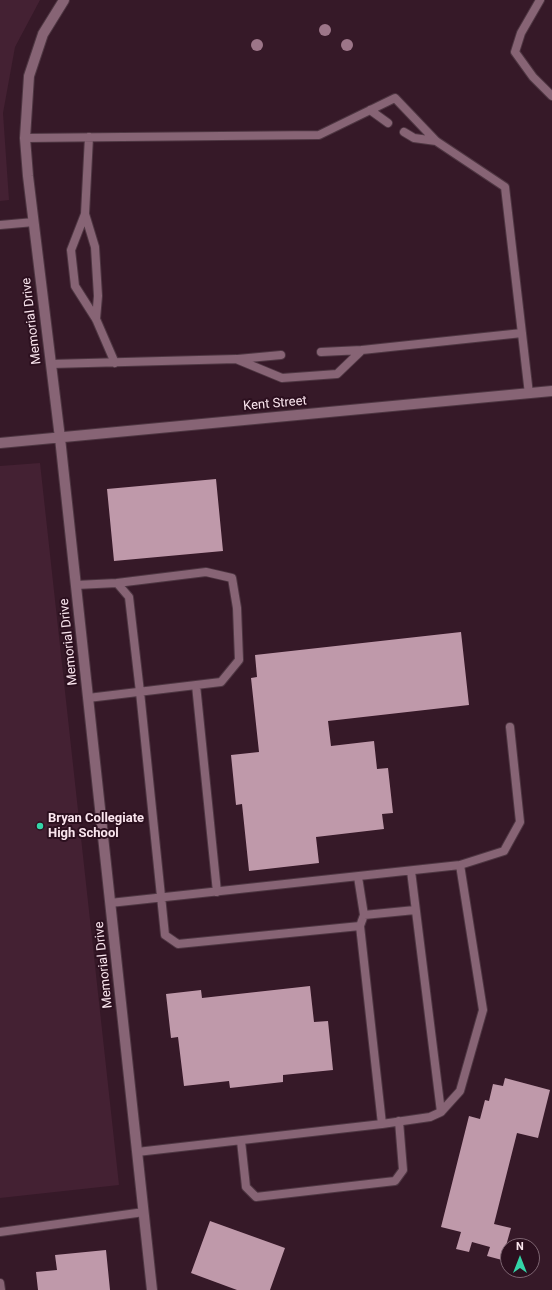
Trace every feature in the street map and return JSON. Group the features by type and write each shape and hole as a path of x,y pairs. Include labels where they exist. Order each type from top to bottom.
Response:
{"street":[{"name":"Memorial Drive","path":"64,0 43,34 28,76 25,138 60,438 152,1290"},
{"name":"Kent Street","path":"0,443 552,391"}],"lane":[{"path":"540,0 520,33 515,52 533,77 552,96"},
{"path":"25,138 319,135 395,98 436,141 505,187 529,394"},
{"path":"370,110 388,124"},
{"path":"404,132 414,138 436,141"},
{"path":"89,137 85,214 71,250 75,286 96,319 115,363"},
{"path":"85,214 95,247 98,296 96,319"},
{"path":"0,225 34,222"},
{"path":"321,352 362,350 522,333"},
{"path":"236,360 282,378 330,375 337,374 362,350"},
{"path":"51,364 236,360 281,355"},
{"path":"76,585 117,583 206,572 232,578 236,608 239,660 221,682 88,698"},
{"path":"117,583 129,596 165,935 178,944 360,926"},
{"path":"196,685 217,892"},
{"path":"110,903 460,865 504,851 520,822 510,727"},
{"path":"137,1152 382,1124 430,1117 441,1112 460,1091 483,1010 460,865"},
{"path":"411,871 441,1112"},
{"path":"358,877 364,915 360,926 382,1124"},
{"path":"364,915 415,910"},
{"path":"240,1141 246,1187 256,1197 395,1181 404,1170 399,1121"},
{"path":"0,1232 144,1212"},
{"path":"0,1283 1,1290"}],"shaded area":[{"path":"0,0 40,0 15,47 3,113 9,200 0,201"},
{"name":"Bryan Collegiate High School","path":"40,463 119,1185 0,1198 0,466"}],"building":[{"path":"216,479 223,551 114,561 107,489"},
{"path":"461,632 469,705 328,721 331,746 374,741 377,769 388,768 393,813 382,814 384,829 316,837 319,863 249,871 242,804 236,805 231,755 259,752 251,678 257,677 255,655"},
{"path":"310,986 314,1022 328,1021 333,1070 283,1075 283,1082 230,1088 229,1081 184,1086 178,1037 171,1038 166,994 201,990 202,998"},
{"path":"505,1078 550,1090 538,1138 517,1133 494,1224 511,1228 508,1238 500,1238 500,1259 487,1256 490,1247 472,1242 469,1252 456,1249 461,1232 441,1227 469,1116 480,1119 485,1100 489,1101 493,1084 503,1086"},
{"path":"210,1221 285,1248 270,1290 237,1290 191,1273"},
{"path":"106,1250 110,1290 38,1290 36,1272 57,1270 55,1255"}],"place":[{"name":"Bryan Collegiate High School","path":"40,826"}]}
